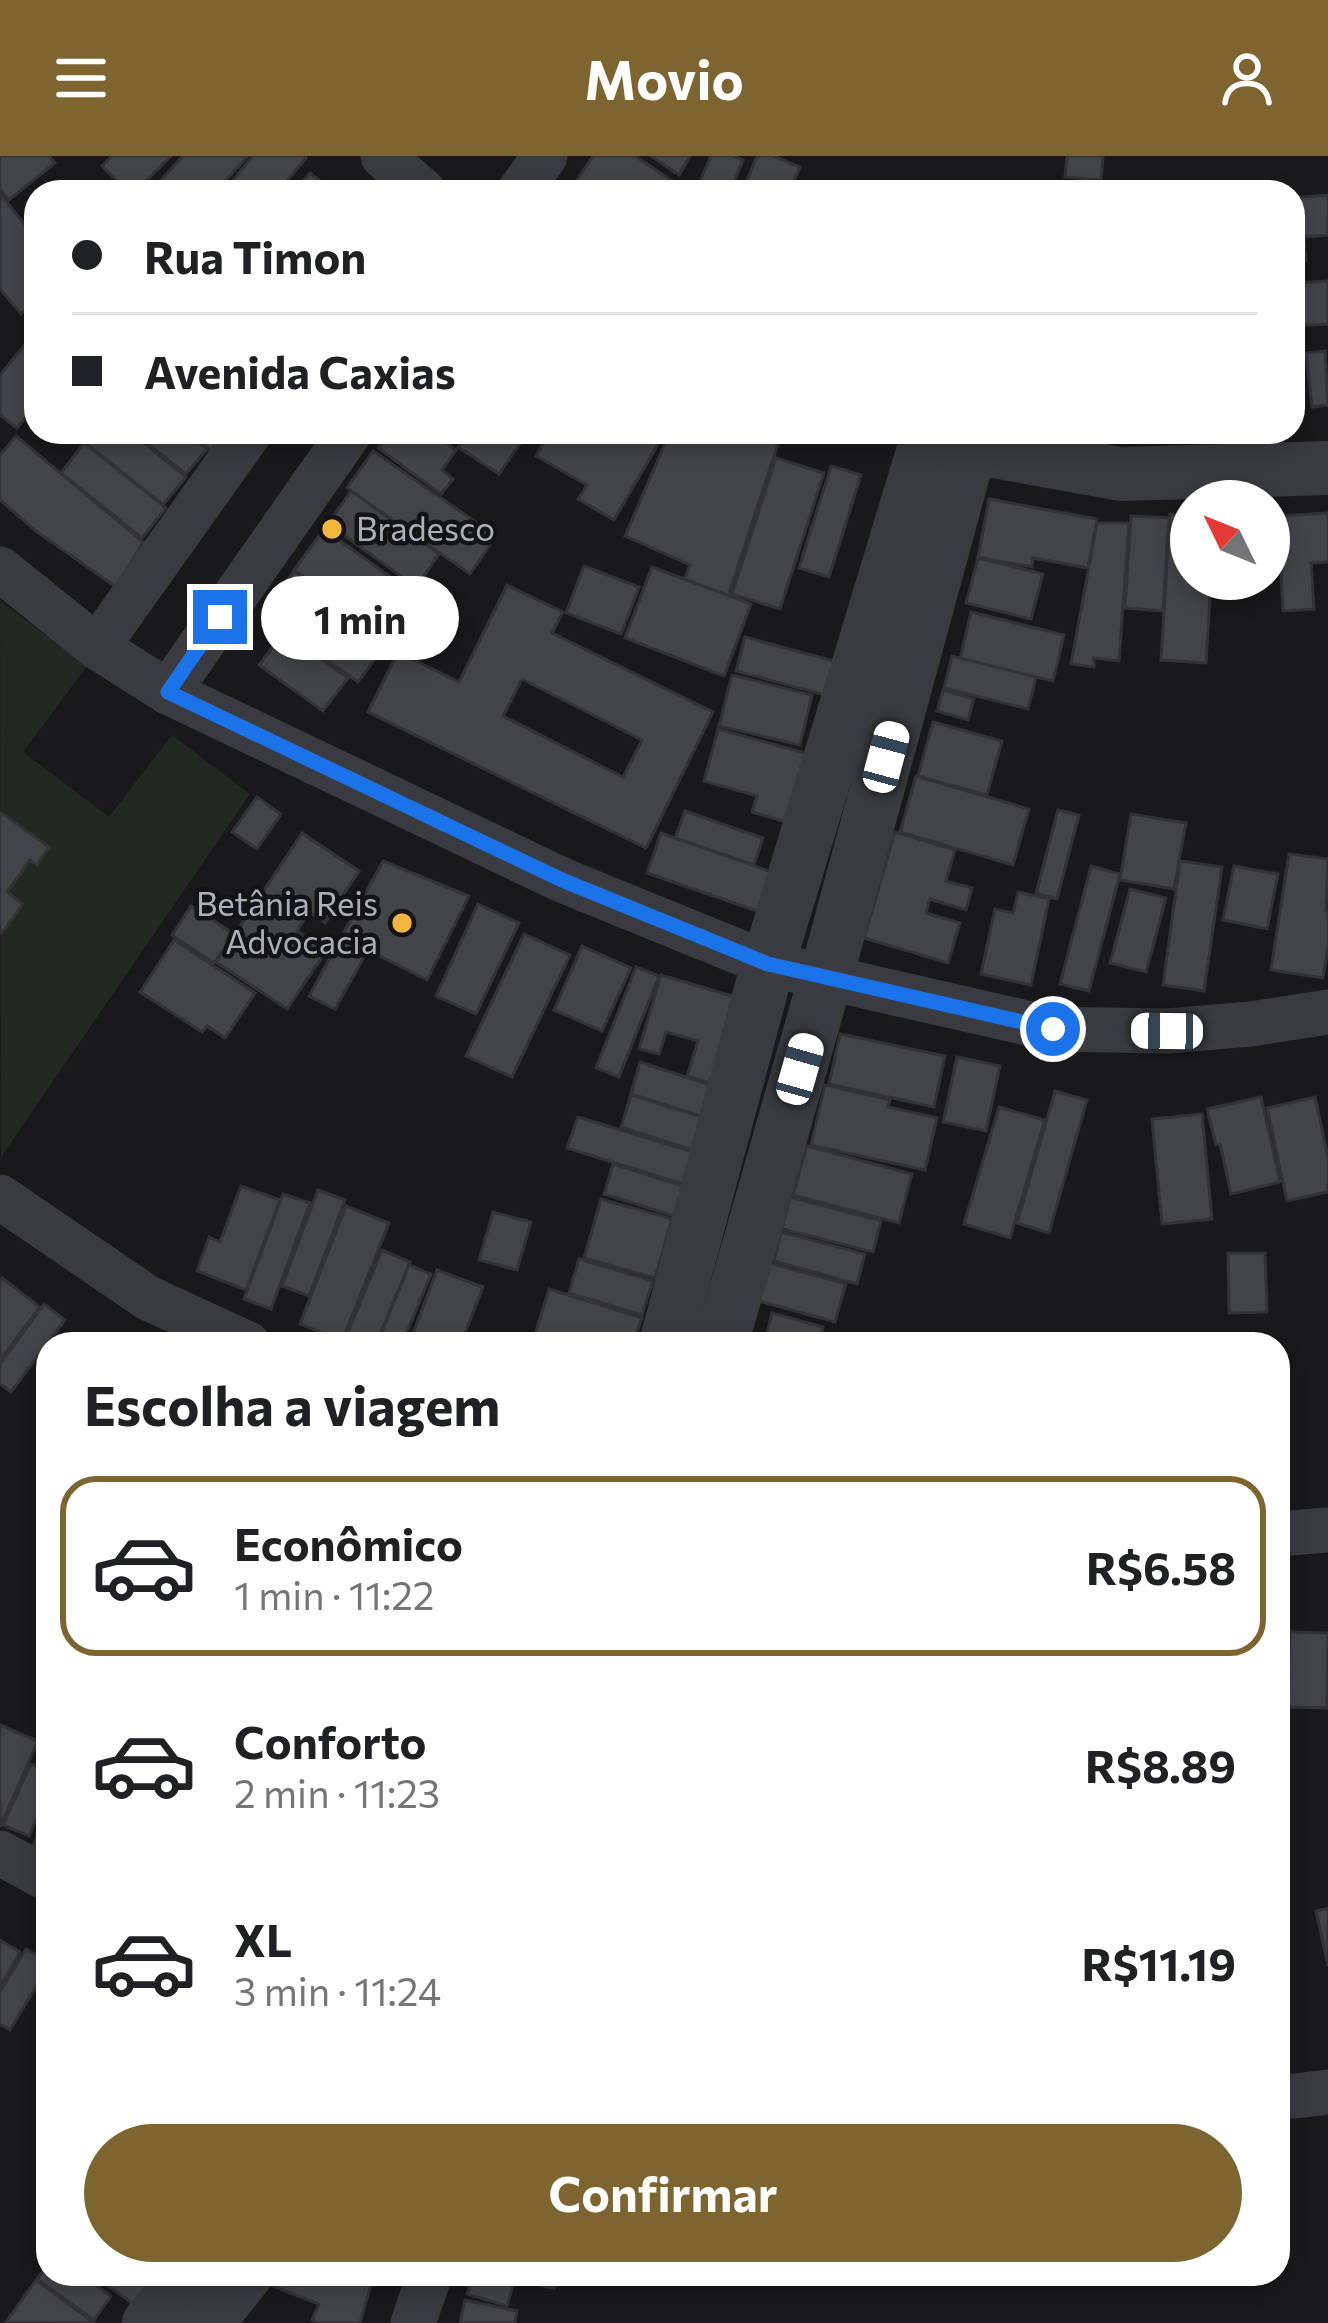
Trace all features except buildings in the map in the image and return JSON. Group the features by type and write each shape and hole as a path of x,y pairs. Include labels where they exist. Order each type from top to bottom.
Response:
{"street":[{"path":"383,156 423,180"},
{"path":"133,669 244,444"},
{"path":"133,669 339,444"},
{"path":"669,1332 768,964 934,444"},
{"path":"725,1332 826,977 934,444"},
{"path":"957,444 1121,474 1328,468"},
{"path":"0,568 133,669 562,880 768,964 1053,1029 1167,1031 1328,1012"},
{"path":"0,1197 148,1298 222,1332"},
{"path":"1290,1533 1328,1530"},
{"path":"0,1853 36,1872"},
{"path":"1290,2097 1328,2092"},
{"path":"148,2323 179,2286"},
{"path":"207,2323 237,2286"},
{"path":"412,2323 426,2286"}],"shaded area":[{"path":"0,601 87,666 23,752 109,817 172,735 250,794 1,1157"}],"place":[{"name":"Bradesco","path":"332,529"},
{"name":"Betânia Reis Advocacia","path":"402,923"}],"route":[{"path":"220,617 168,692 562,880 768,964 1053,1029"}]}
